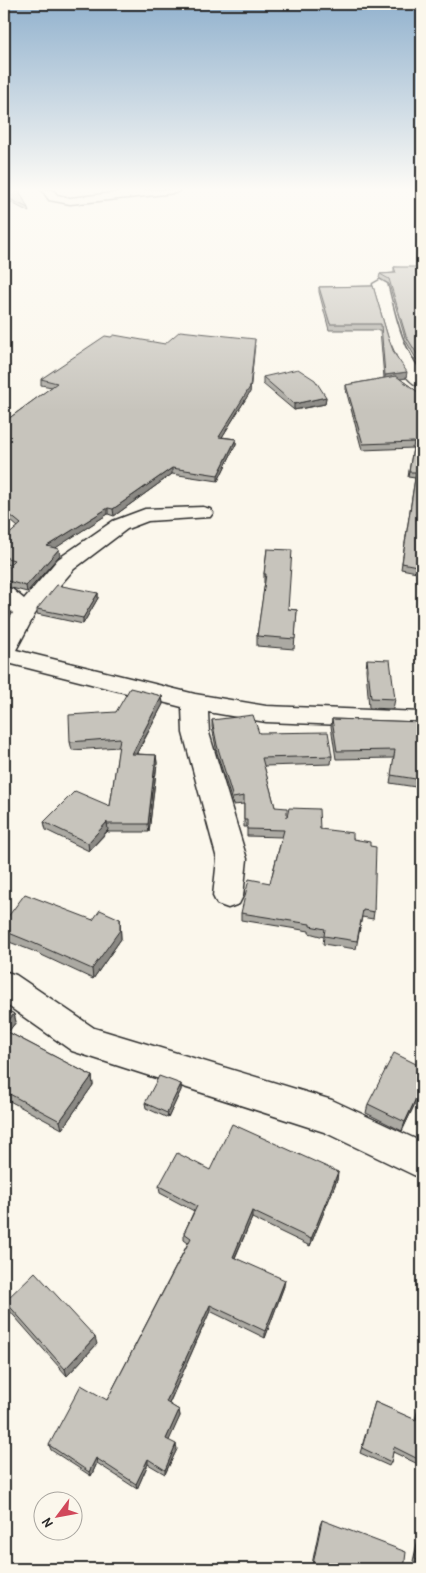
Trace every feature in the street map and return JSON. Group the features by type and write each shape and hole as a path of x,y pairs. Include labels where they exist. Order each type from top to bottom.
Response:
{"street":[{"path":"380,284 394,337 407,365 422,382"},
{"path":"4,650 25,612 66,564 120,525 145,516 203,513"},
{"path":"4,594 25,612"},
{"path":"4,655 195,702 266,714 422,720"},
{"path":"195,702 196,733 232,859 228,896"},
{"path":"4,985 84,1040 332,1117 422,1161"}],"building":[{"path":"394,267 422,267 422,343 420,343 422,344 422,362 406,336 389,279 380,274 396,273"},
{"path":"373,286 394,353 407,372 385,375 381,324 330,324 319,287"},
{"path":"180,331 255,339 250,387 219,437 236,439 218,475 172,468 113,509 108,508 47,546 59,549 26,586 4,580 4,570 14,560 4,557 4,537 21,524 4,510 4,422 57,383 41,379 105,336 111,337 114,335 165,344"},
{"path":"298,369 315,380 326,397 294,404 263,377"},
{"path":"396,376 422,395 422,567 402,563 416,472 409,472 414,442 363,444 346,385"},
{"path":"267,549 292,550 288,609 297,610 295,639 257,636 266,574 264,574"},
{"path":"57,585 98,593 83,618 37,609"},
{"path":"367,659 390,660 395,699 371,698"},
{"path":"130,688 162,696 132,754 156,755 148,824 107,824 107,822 88,843 44,822 75,791 110,806 120,738 70,742 69,715 116,712"},
{"path":"253,715 259,733 328,732 332,756 262,758 275,807 287,808 287,817 289,808 319,809 320,829 353,833 353,839 370,842 370,846 376,847 374,912 363,910 357,941 324,936 325,929 310,926 310,924 241,913 249,879 270,883 284,830 247,829 247,820 244,820 244,796 233,798 217,745 212,720"},
{"path":"332,719 422,722 422,780 391,775 395,750 337,751"},
{"path":"25,894 93,920 100,910 120,919 120,930 92,969 4,931 4,922"},
{"path":"4,1008 14,1014 4,1025"},
{"path":"4,1030 92,1076 60,1121 4,1091"},
{"path":"394,1053 422,1067 422,1085 405,1122 368,1104"},
{"path":"159,1076 181,1084 167,1113 145,1103"},
{"path":"232,1124 338,1172 311,1239 252,1211 233,1257 285,1280 265,1331 210,1305 166,1402 179,1410 166,1439 176,1444 165,1470 148,1459 136,1484 96,1458 89,1472 49,1445 81,1385 107,1400 191,1238 184,1233 197,1206 159,1186 177,1153 210,1170"},
{"path":"35,1272 95,1337 65,1369 5,1301"},
{"path":"422,1397 422,1461 394,1447 391,1462 362,1448 375,1402 416,1420"},
{"path":"322,1520 406,1552 404,1569 312,1569"},
{"path":"422,1527 422,1562 415,1558"}]}
